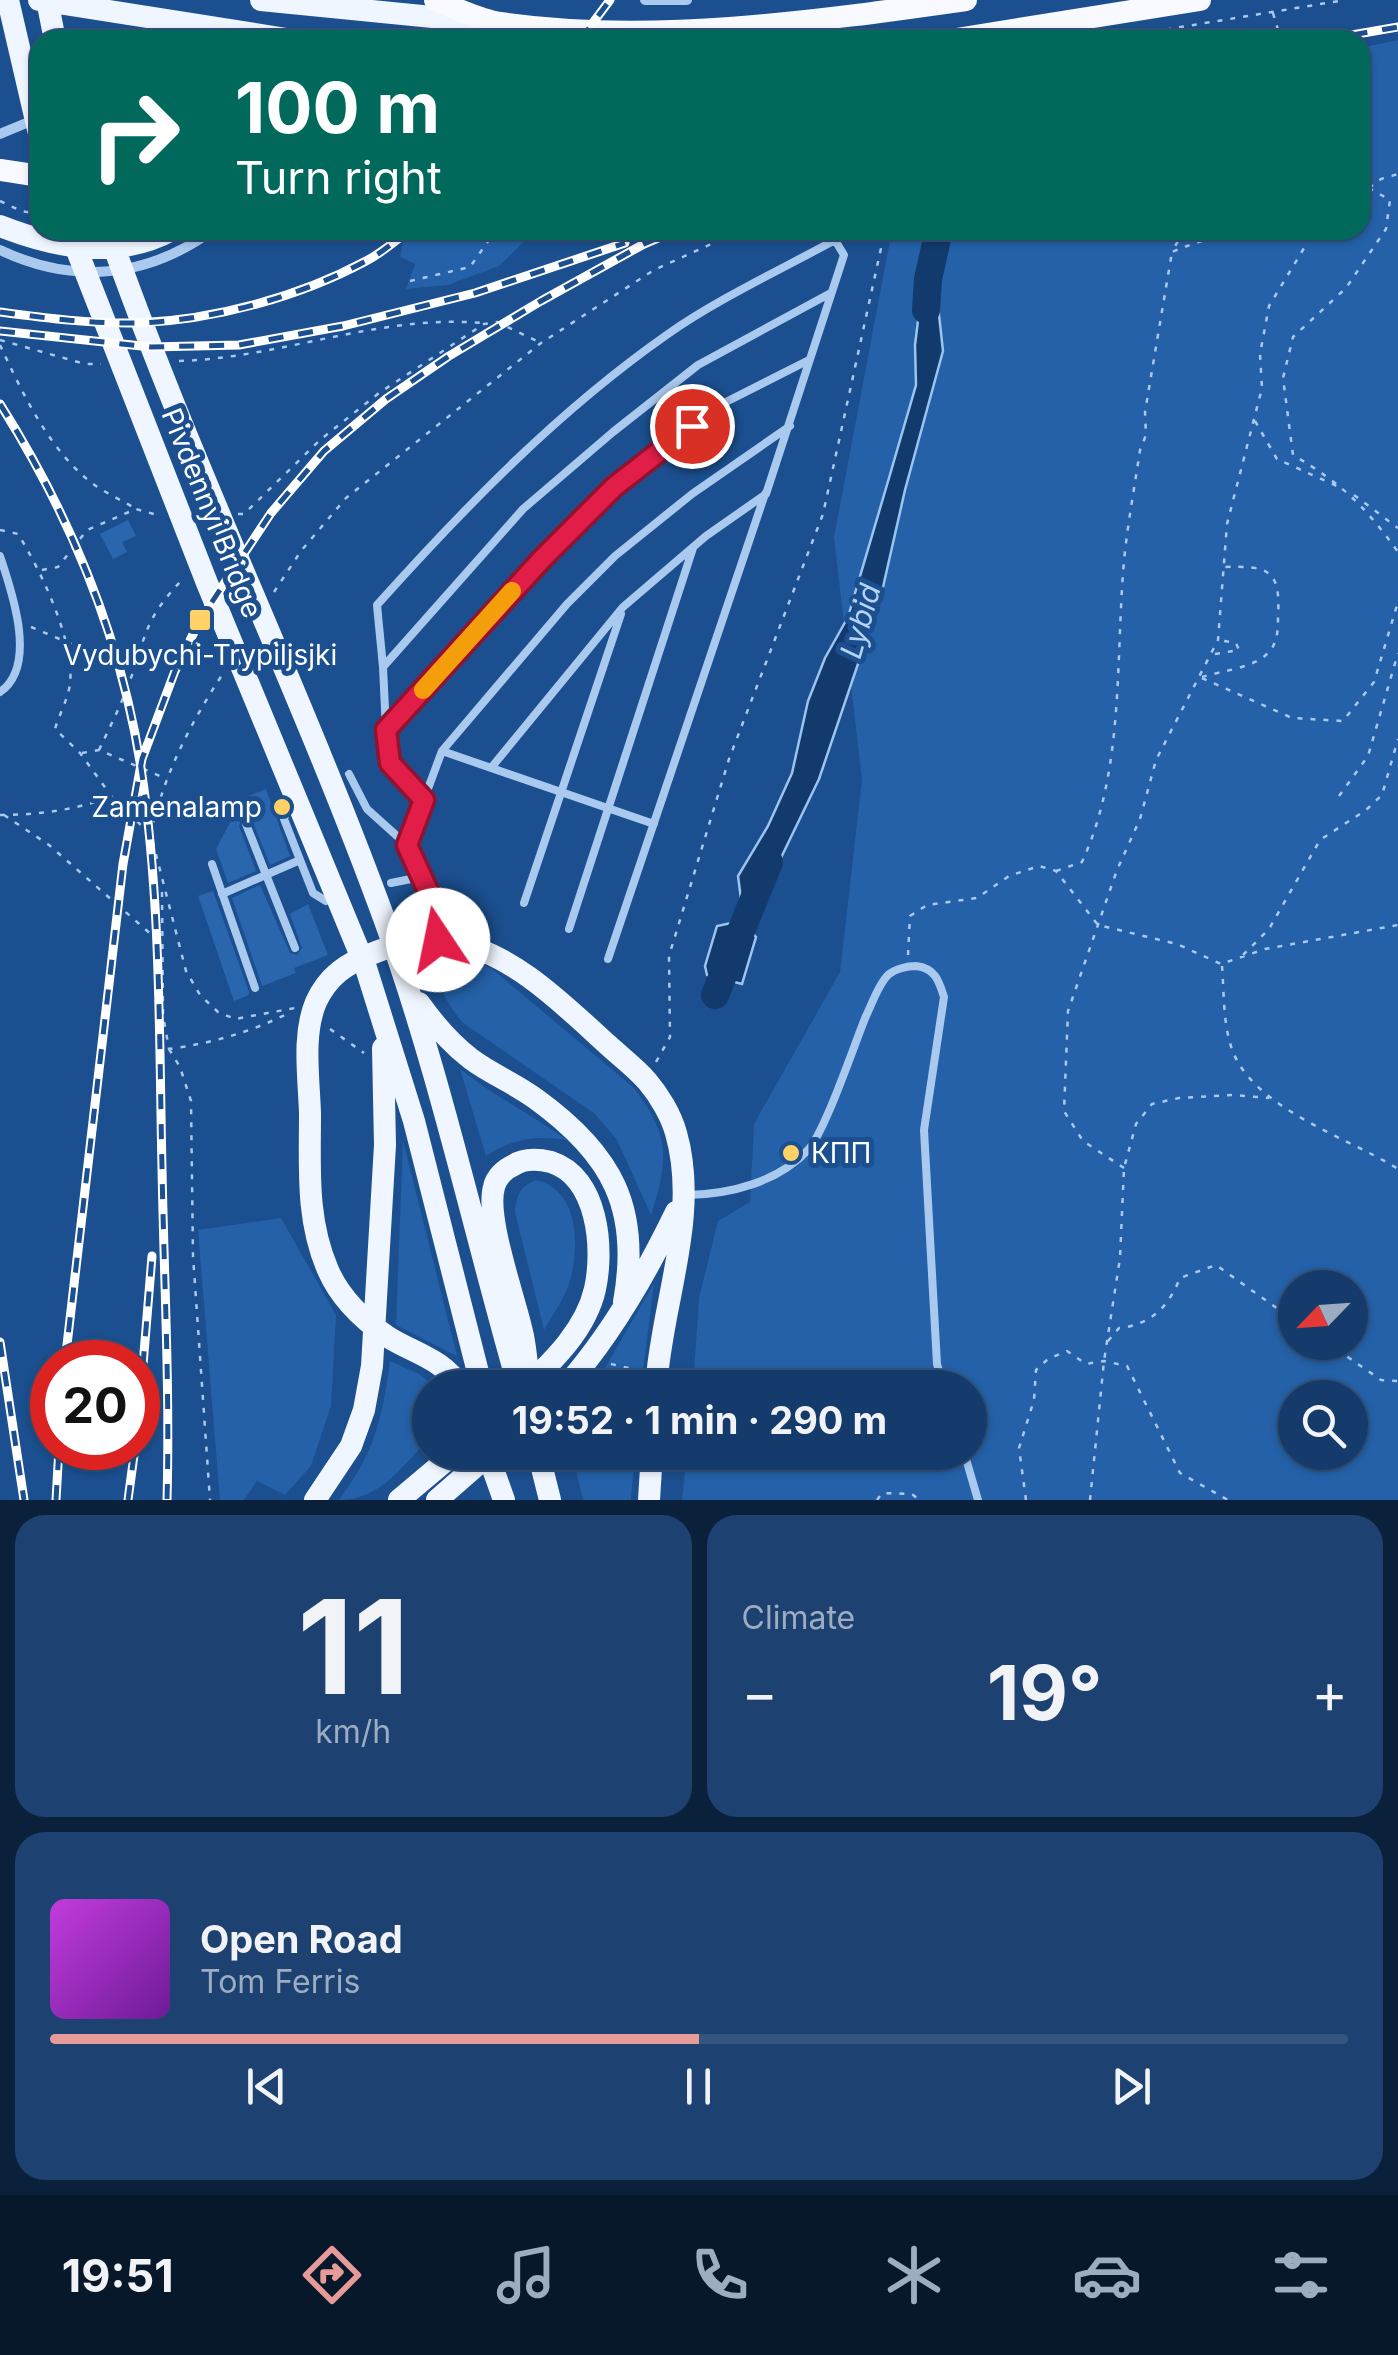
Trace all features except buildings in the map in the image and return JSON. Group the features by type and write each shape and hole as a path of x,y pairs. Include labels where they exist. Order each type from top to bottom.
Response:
{"highway":[{"path":"439,1 496,22 600,30 823,20 966,0"},
{"path":"1012,30 1200,0"},
{"path":"0,170 30,174"}],"main road":[{"path":"8,0 30,95"},
{"path":"39,0 195,30"},
{"path":"47,0 53,30"},
{"path":"261,0 496,22"},
{"path":"270,0 273,30"},
{"path":"0,226 30,237"},
{"path":"38,240 55,246 96,248 148,240"},
{"name":"Pivdennyi Bridge","path":"73,240 200,566 313,833 382,1014"},
{"name":"Pivdennyi Bridge","path":"112,240 352,836 405,979"},
{"path":"445,1370 390,1338 346,1302 318,1243 310,1194 309,1028 318,998 339,969 356,960 400,945 438,940 489,953 518,971 646,1079 675,1129 684,1195 659,1370"},
{"path":"405,979 438,1029 455,1045 472,1060 536,1098 606,1164 620,1192 637,1249 646,1252 660,1246"},
{"path":"405,979 520,1370"},
{"path":"315,1500 351,1446 364,1410 372,1366 386,1145 382,1014"},
{"path":"382,1014 414,1121 477,1370"},
{"path":"527,1160 542,1160 562,1166 588,1198 598,1250 595,1288 575,1333 525,1388 524,1339 493,1211 494,1187 500,1175 527,1160"},
{"path":"578,1370 602,1340 660,1246 684,1195"},
{"path":"624,1302 630,1234"},
{"path":"398,1500 436,1470"},
{"path":"438,1500 472,1470"},
{"path":"497,1470 505,1500"},
{"path":"542,1470 550,1500"},
{"path":"649,1500 651,1470"}],"street":[{"path":"645,0 687,0"},
{"path":"0,134 30,121"},
{"path":"0,250 37,264 102,272 136,270 172,257 199,240"}],"lane":[{"path":"424,800 390,763 376,605 495,480 584,399 670,332 835,240 844,255 790,426 608,959"},
{"path":"383,667 523,509 613,432 698,366 829,294"},
{"path":"386,730 542,559 614,487 718,406 808,361"},
{"path":"407,845 442,751 567,604 615,556 692,494 790,426"},
{"path":"491,768 623,607 694,545 766,494"},
{"path":"569,929 694,545"},
{"path":"0,556 4,583 18,622 17,673 0,692"},
{"path":"524,903 623,607"},
{"path":"442,751 654,824"},
{"path":"349,774 368,809 407,845 433,902 438,940"},
{"path":"288,803 284,819 314,893 326,901"},
{"path":"246,824 295,948"},
{"path":"222,894 300,860"},
{"path":"212,864 255,988"},
{"path":"391,883 421,877"},
{"path":"684,1195 732,1189 778,1176 812,1146 873,1000 888,975 907,966 926,967 937,976 944,997 924,1130 938,1370"},
{"path":"969,1470 978,1500"}],"path":[{"path":"1163,30 1345,0"},
{"path":"1272,12 1278,30"},
{"path":"1370,187 1381,178 1398,174"},
{"path":"1370,189 1390,200 1386,228 1346,288 1293,337 1282,378 1293,455 1398,528"},
{"path":"0,202 30,212"},
{"path":"410,281 470,267 489,240"},
{"path":"270,600 301,552 346,498 541,343 654,270 720,240"},
{"path":"646,1079 670,1038 669,956 729,759 823,514 884,240"},
{"path":"1056,871 1082,862 1100,823 1112,737 1123,570 1140,450 1146,435 1145,412 1165,284 1179,240"},
{"path":"1172,252 1202,240"},
{"path":"1124,1168 1083,1141 1064,1111 1068,1010 1140,819 1156,760 1218,640 1226,524 1262,388 1260,354 1269,306 1308,240"},
{"path":"163,362 222,360 404,324 443,320 497,322 541,343"},
{"path":"234,524 320,440 378,392 484,324"},
{"path":"0,343 85,364 104,364"},
{"path":"0,343 27,400 62,452 93,484 136,509 163,517"},
{"path":"1254,420 1277,459 1346,490 1398,552"},
{"path":"41,570 58,567 87,530 136,509"},
{"path":"227,516 246,512"},
{"path":"0,530 18,534 41,570 65,641 70,683 55,729 80,753 112,797 151,835"},
{"path":"1200,677 1268,654 1277,638 1280,590 1275,578 1257,566 1223,568"},
{"path":"100,750 127,688 146,626 158,604 189,572"},
{"path":"1200,677 1292,718 1343,721 1374,682 1398,602"},
{"path":"18,622 80,648"},
{"path":"1213,655 1238,650 1236,643 1218,640"},
{"path":"196,642 199,651"},
{"path":"1339,796 1368,756 1398,653"},
{"path":"169,1049 254,1031 302,1006 235,1019 218,1012 200,996 186,971 151,835 158,798 228,664"},
{"path":"1242,956 1268,929 1320,840 1382,795 1398,738"},
{"path":"80,753 100,750 167,779"},
{"path":"2,815 26,815 112,797"},
{"path":"2,815 49,845 161,943"},
{"path":"907,966 910,916 926,905 977,898 1008,876 1040,866 1056,871 1098,925 1178,944 1221,964 1242,956 1398,925"},
{"path":"162,882 162,1015 169,1049 191,1101 193,1256 210,1500"},
{"path":"1221,964 1230,1043 1244,1075 1269,1098 1398,1169"},
{"path":"330,1030 365,1054"},
{"path":"1090,1500 1104,1361 1120,1258 1124,1168 1136,1124 1152,1104 1179,1098 1269,1098"},
{"path":"1107,1342 1120,1328 1141,1326 1172,1300 1180,1278 1216,1265 1278,1309"},
{"path":"1026,1500 1019,1448 1034,1400 1036,1370 1048,1359 1067,1351 1086,1364 1104,1361 1126,1366 1180,1473 1228,1500"},
{"path":"1352,1360 1381,1380 1398,1381"},
{"path":"605,1363 636,1370"},
{"path":"877,1500 882,1493 912,1494 919,1500"}],"shaded area":[{"path":"1398,40 1398,1500 682,1500 685,1470 987,1470 987,1370 694,1370 699,1298 718,1221 750,1202 754,1124 840,972 862,780 834,537 890,240 1370,240 1370,46"},
{"path":"403,240 526,240 499,266 448,285 406,289 415,264 400,257"},
{"path":"428,957 461,957 491,968 634,1088 654,1120 663,1148 661,1178 651,1215 617,1140 594,1113 463,1023 431,966"},
{"path":"460,1069 567,1140 524,1140 486,1156"},
{"path":"403,1141 457,1356 396,1325"},
{"path":"536,1180 561,1195 575,1236 570,1281 544,1330 515,1212 520,1192"},
{"path":"281,1218 336,1315 331,1406 311,1466 285,1495 257,1481 244,1500 220,1500 198,1230"},
{"path":"654,1283 643,1370 604,1370"},
{"path":"390,1361 412,1371 412,1457 379,1488 339,1500 361,1466 384,1401"},
{"path":"576,1470 634,1470 631,1500 583,1500"}],"water":[{"path":"924,272 935,278 943,351 881,596 819,779 764,893 741,899 738,876 768,826 792,773 808,701 825,658 848,617 889,478 916,385 915,345"},
{"path":"731,923 749,929 756,937 742,984 707,975 705,966 717,926"}],"waterway":[{"name":"Lybid","path":"926,310 937,240"},
{"name":"Lybid","path":"715,995 769,862"}],"railway":[{"path":"588,30 610,0"},
{"path":"1370,32 1398,27"},
{"path":"0,312 121,323 226,312 284,296 340,274 397,240"},
{"path":"68,1340 123,864 142,759 175,671 200,620 271,513 324,451 386,399 541,301 653,240"},
{"path":"0,331 151,347 239,345 343,326 475,293 625,243"},
{"path":"0,404 49,489 89,579 120,672 141,768 158,968 167,1500"},
{"path":"145,1340 152,1256"},
{"path":"0,1342 24,1500"},
{"path":"56,1500 58,1470"},
{"path":"128,1500 132,1470"}],"slow traffic":[{"path":"423,690 512,591"}],"place":[{"name":"Vydubychi-Trypiljsjki","path":"200,620"},
{"name":"Zamenalamp","path":"282,807"},
{"name":"КПП","path":"791,1153"}],"route":[{"path":"438,940 433,902 407,845 424,800 390,763 386,730 542,559 614,487 692,426"}]}
